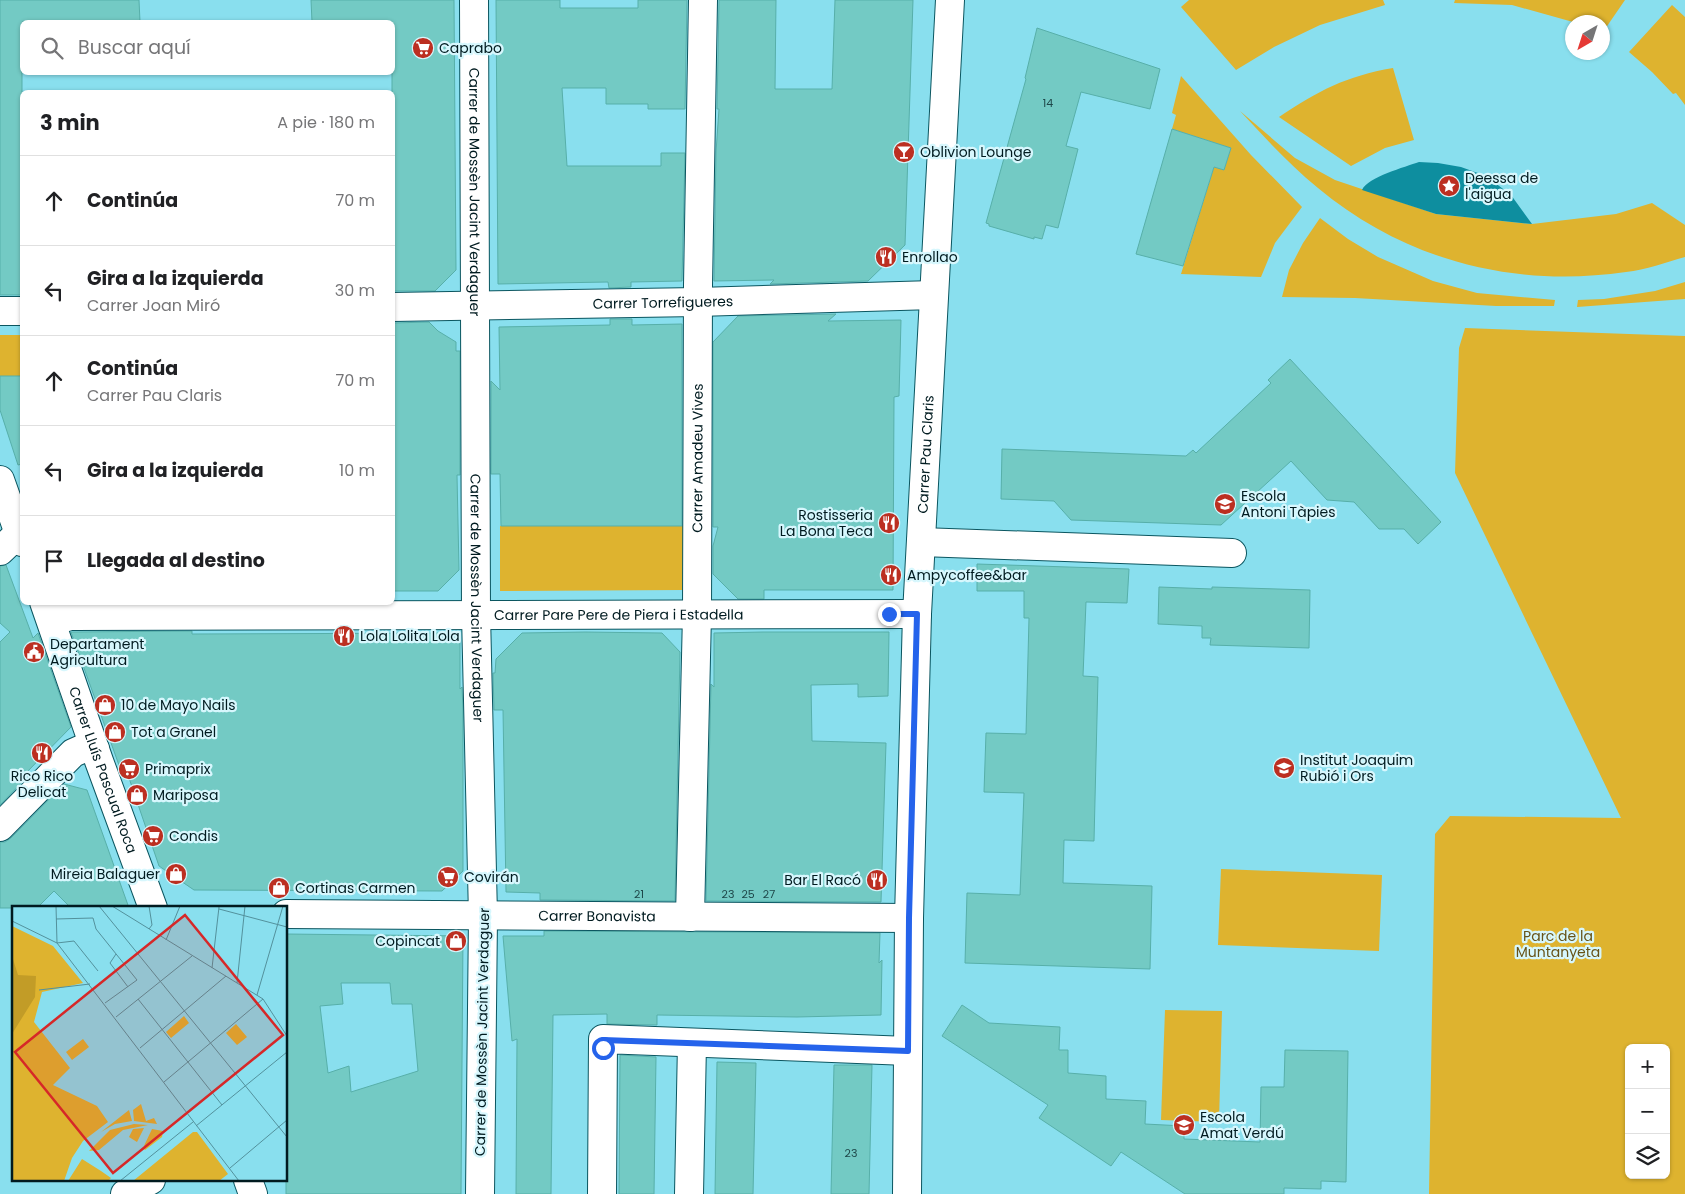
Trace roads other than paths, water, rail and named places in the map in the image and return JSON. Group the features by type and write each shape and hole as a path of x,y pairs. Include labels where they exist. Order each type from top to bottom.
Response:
{"street":[{"name":"Carrer de Mossèn Jacint Verdaguer","path":"474,0 476,614 483,916 480,1194"},
{"name":"Carrer Amadeu Vives","path":"690,917 697,614 698,302 703,0"},
{"name":"Carrer Pau Claris","path":"907,1194 909,914 917,614 950,0"},
{"name":"Carrer Torrefigueres","path":"395,307 698,302 934,295"},
{"path":"0,311 20,311"},
{"path":"0,480 14,542"},
{"path":"921,542 1232,553"},
{"name":"Carrer Pare Pere de Piera i Estadella","path":"49,614 60,619 70,616 917,614"},
{"name":"Carrer Lluís Pascual Roca","path":"49,614 95,749 152,906"},
{"path":"0,828 73,753 82,749 95,749"},
{"name":"Carrer Bonavista","path":"288,914 690,917 909,914"},
{"path":"602,1194 603,1040 908,1051"},
{"path":"690,1194 692,1043"},
{"path":"125,1194 147,1182"},
{"path":"249,1182 253,1194"}],"water":[{"path":"1419,162 1461,167 1486,176 1511,195 1532,224 1436,214 1362,190 1371,181 1379,177"}],"place":[{"name":"Caprabo","path":"423,48"},
{"name":"Oblivion Lounge","path":"904,152"},
{"name":"Deessa de l'aigua","path":"1449,186"},
{"name":"Enrollao","path":"886,257"},
{"name":"Escola Antoni Tàpies","path":"1225,504"},
{"name":"Rostisseria La Bona Teca","path":"889,523"},
{"name":"Ampycoffee&bar","path":"891,575"},
{"name":"Lola Lolita Lola","path":"344,636"},
{"name":"Departament Agricultura","path":"34,652"},
{"name":"10 de Mayo Nails","path":"105,705"},
{"name":"Tot a Granel","path":"115,732"},
{"name":"Rico Rico Delicat","path":"42,753"},
{"name":"Institut Joaquim Rubió i Ors","path":"1284,768"},
{"name":"Primaprix","path":"129,769"},
{"name":"Mariposa","path":"137,795"},
{"name":"Condis","path":"153,836"},
{"name":"Mireia Balaguer","path":"176,874"},
{"name":"Covirán","path":"448,877"},
{"name":"Bar El Racó","path":"877,880"},
{"name":"Cortinas Carmen","path":"279,888"},
{"name":"Copincat","path":"456,941"},
{"name":"Escola Amat Verdú","path":"1184,1125"}],"park label":[{"name":"Parc de la Muntanyeta","path":"1558,944"}]}
